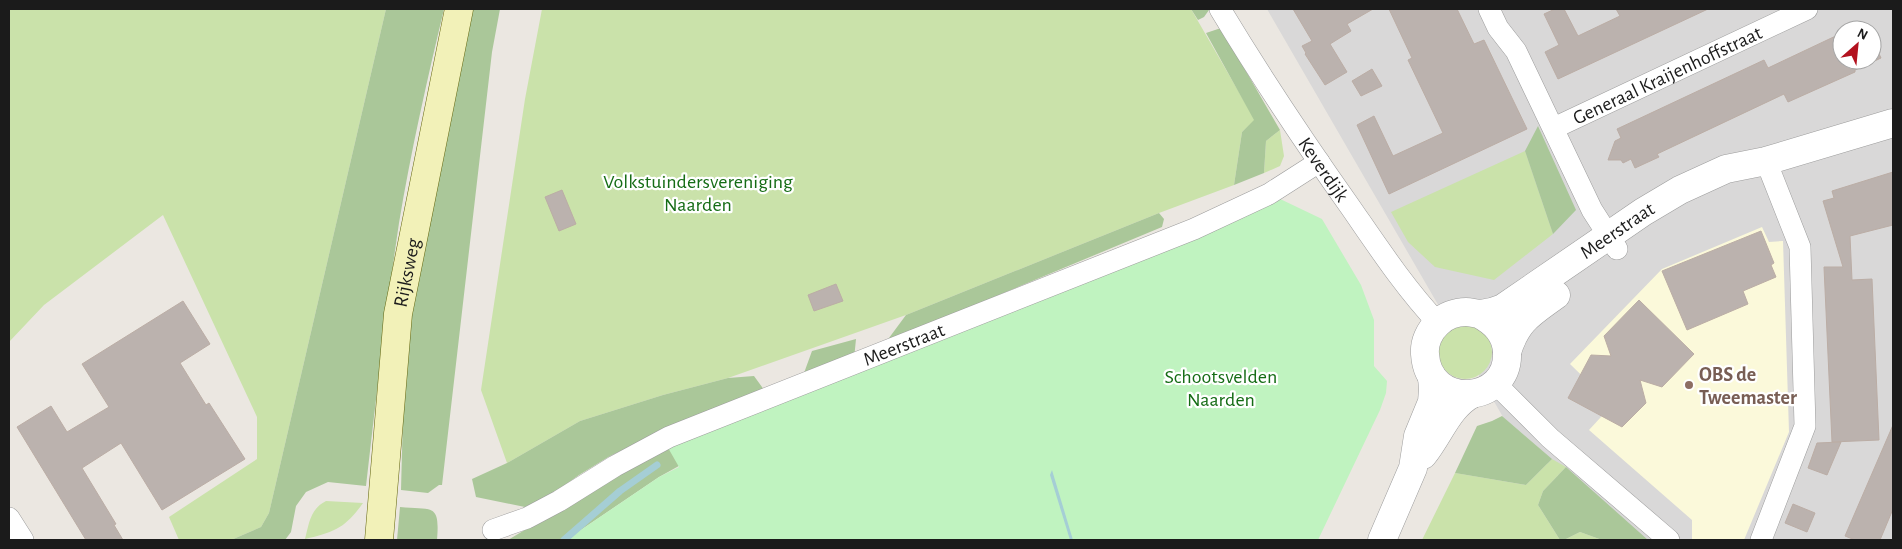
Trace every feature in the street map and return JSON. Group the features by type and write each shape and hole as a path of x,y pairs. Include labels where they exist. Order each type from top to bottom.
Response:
{"main road":[{"name":"Rijksweg","path":"380,540 398,314 459,9"}],"street":[{"name":"Keverdijk","path":"1220,9 1319,162 1380,250 1426,311 1438,323"},
{"path":"1489,9 1498,28 1516,51 1592,210 1613,242"},
{"name":"Generaal Kraijenhoffstraat","path":"1554,128 1807,9"},
{"name":"Meerstraat","path":"1479,314 1492,312 1514,302 1613,242 1652,224 1677,208 1766,161 1893,122"},
{"path":"1761,540 1805,426 1800,247 1766,161"},
{"name":"Meerstraat","path":"492,530 527,518 559,502 615,466 669,437 1194,229 1269,194 1319,162"},
{"name":"Meerstraat","path":"1507,352 1512,336 1524,318 1613,242"},
{"path":"1413,468 1434,442 1460,401 1483,389 1502,374 1506,364 1505,340 1499,329 1490,320 1479,314 1464,312 1450,315 1438,323 1428,335 1424,349 1425,364 1432,377 1445,390 1463,395 1483,389"},
{"path":"1382,540 1413,468 1418,436 1432,402 1432,377"},
{"path":"1483,389 1550,438 1670,540"},
{"path":"9,518 22,540"}],"shaded area":[{"path":"1267,9 1893,9 1893,540 1640,540 1591,509 1503,417"},
{"name":"OBS de Tweemaster","path":"1762,227 1769,242 1783,241 1789,432 1744,540 1692,540 1692,520 1589,430 1612,405 1570,364 1662,269"}],"green space":[{"path":"9,9 386,9 269,513 261,527 231,540 179,540 169,517 257,459 257,417 163,215 44,305 9,342"},
{"path":"386,9 444,9 399,223 385,322 366,486 328,482 306,492 296,506 291,532 285,540 231,540 261,527 269,513"},
{"path":"473,9 500,9 492,52 442,485 428,493 401,490 404,376 411,304 441,170"},
{"name":"Volkstuindersvereniging Naarden","path":"542,9 1191,9 1255,120 1242,132 1234,185 1159,213 906,315 728,378 663,395 580,421 507,463 481,390 525,99"},
{"path":"1191,9 1209,10 1204,17 1198,20"},
{"path":"1221,28 1280,130 1266,141 1264,173 1234,185 1242,132 1254,120 1206,33"},
{"path":"1538,126 1576,210 1553,234 1525,151"},
{"path":"1280,130 1284,156 1280,166 1264,173 1266,141"},
{"path":"1525,151 1553,234 1494,280 1435,267 1408,242 1391,212"},
{"name":"Schootsvelden Naarden","path":"1276,197 1322,219 1361,285 1374,320 1374,366 1387,381 1386,393 1380,410 1318,540 566,540 659,477 679,467 667,446"},
{"path":"1159,213 1164,219 1162,227 886,342 906,315"},
{"path":"1465,325 1475,327 1484,333 1490,342 1492,352 1490,362 1484,371 1475,377 1465,379 1455,377 1446,371 1440,362 1438,352 1440,342 1446,333 1455,327"},
{"path":"856,339 853,369 804,373 812,351"},
{"path":"754,376 765,391 677,424 610,456 551,495 525,507 476,497 472,479 507,463 580,421 663,395 728,378"},
{"path":"1502,416 1552,459 1526,485 1455,473 1477,426"},
{"path":"667,446 713,447 659,477 566,540 508,540 638,462"},
{"path":"1552,459 1566,467 1543,491 1538,505 1560,540 1422,540 1455,473 1526,485"},
{"path":"1566,467 1648,540 1602,540 1580,532 1560,540 1538,505 1543,491"},
{"path":"326,501 363,503 345,524 324,534 305,539 313,513"},
{"path":"400,507 432,511 437,520 437,540 397,540"},
{"path":"1580,532 1602,540 1564,540"}],"water":[{"path":"1052,470 1073,540 1070,540 1050,475"}],"building":[{"path":"1293,9 1373,9 1347,24 1351,31 1330,44 1347,72 1325,85 1305,54 1302,46 1312,41"},
{"path":"1389,9 1457,9 1474,44 1484,40 1527,129 1389,194 1357,125 1374,116 1393,156 1443,133 1408,60 1412,58"},
{"path":"1555,9 1564,9 1578,36 1620,16 1616,9 1708,9 1558,79 1545,52 1559,45 1544,14"},
{"path":"1832,38 1832,70 1855,70 1855,72 1788,102 1784,94 1657,154 1659,157 1635,168 1631,159 1623,163 1621,160 1608,160 1615,141 1621,138 1617,129 1764,60 1768,68"},
{"path":"1372,69 1382,86 1361,96 1352,81"},
{"path":"1893,172 1893,225 1850,236 1852,280 1872,279 1879,440 1832,442 1824,267 1843,267 1823,201 1834,198 1832,191"},
{"path":"562,190 576,224 559,231 545,197"},
{"path":"1761,231 1774,263 1771,265 1776,277 1743,291 1748,304 1687,330 1662,271"},
{"path":"836,284 843,301 814,311 808,295"},
{"path":"1639,300 1694,354 1662,387 1640,380 1646,403 1622,427 1568,398 1591,355 1611,356 1604,336"},
{"path":"183,301 210,344 180,363 206,405 209,403 245,459 162,510 121,443 82,468 116,524 114,525 123,540 86,540 17,427 51,406 67,432 109,407 82,364"},
{"path":"1893,425 1893,509 1880,540 1855,540 1845,536"},
{"path":"1841,442 1827,475 1808,468 1817,443"},
{"path":"1793,504 1815,513 1807,532 1785,523"}],"waterway":[{"path":"564,540 620,491 657,465"}],"place":[{"name":"OBS de Tweemaster","path":"1689,385"}]}
